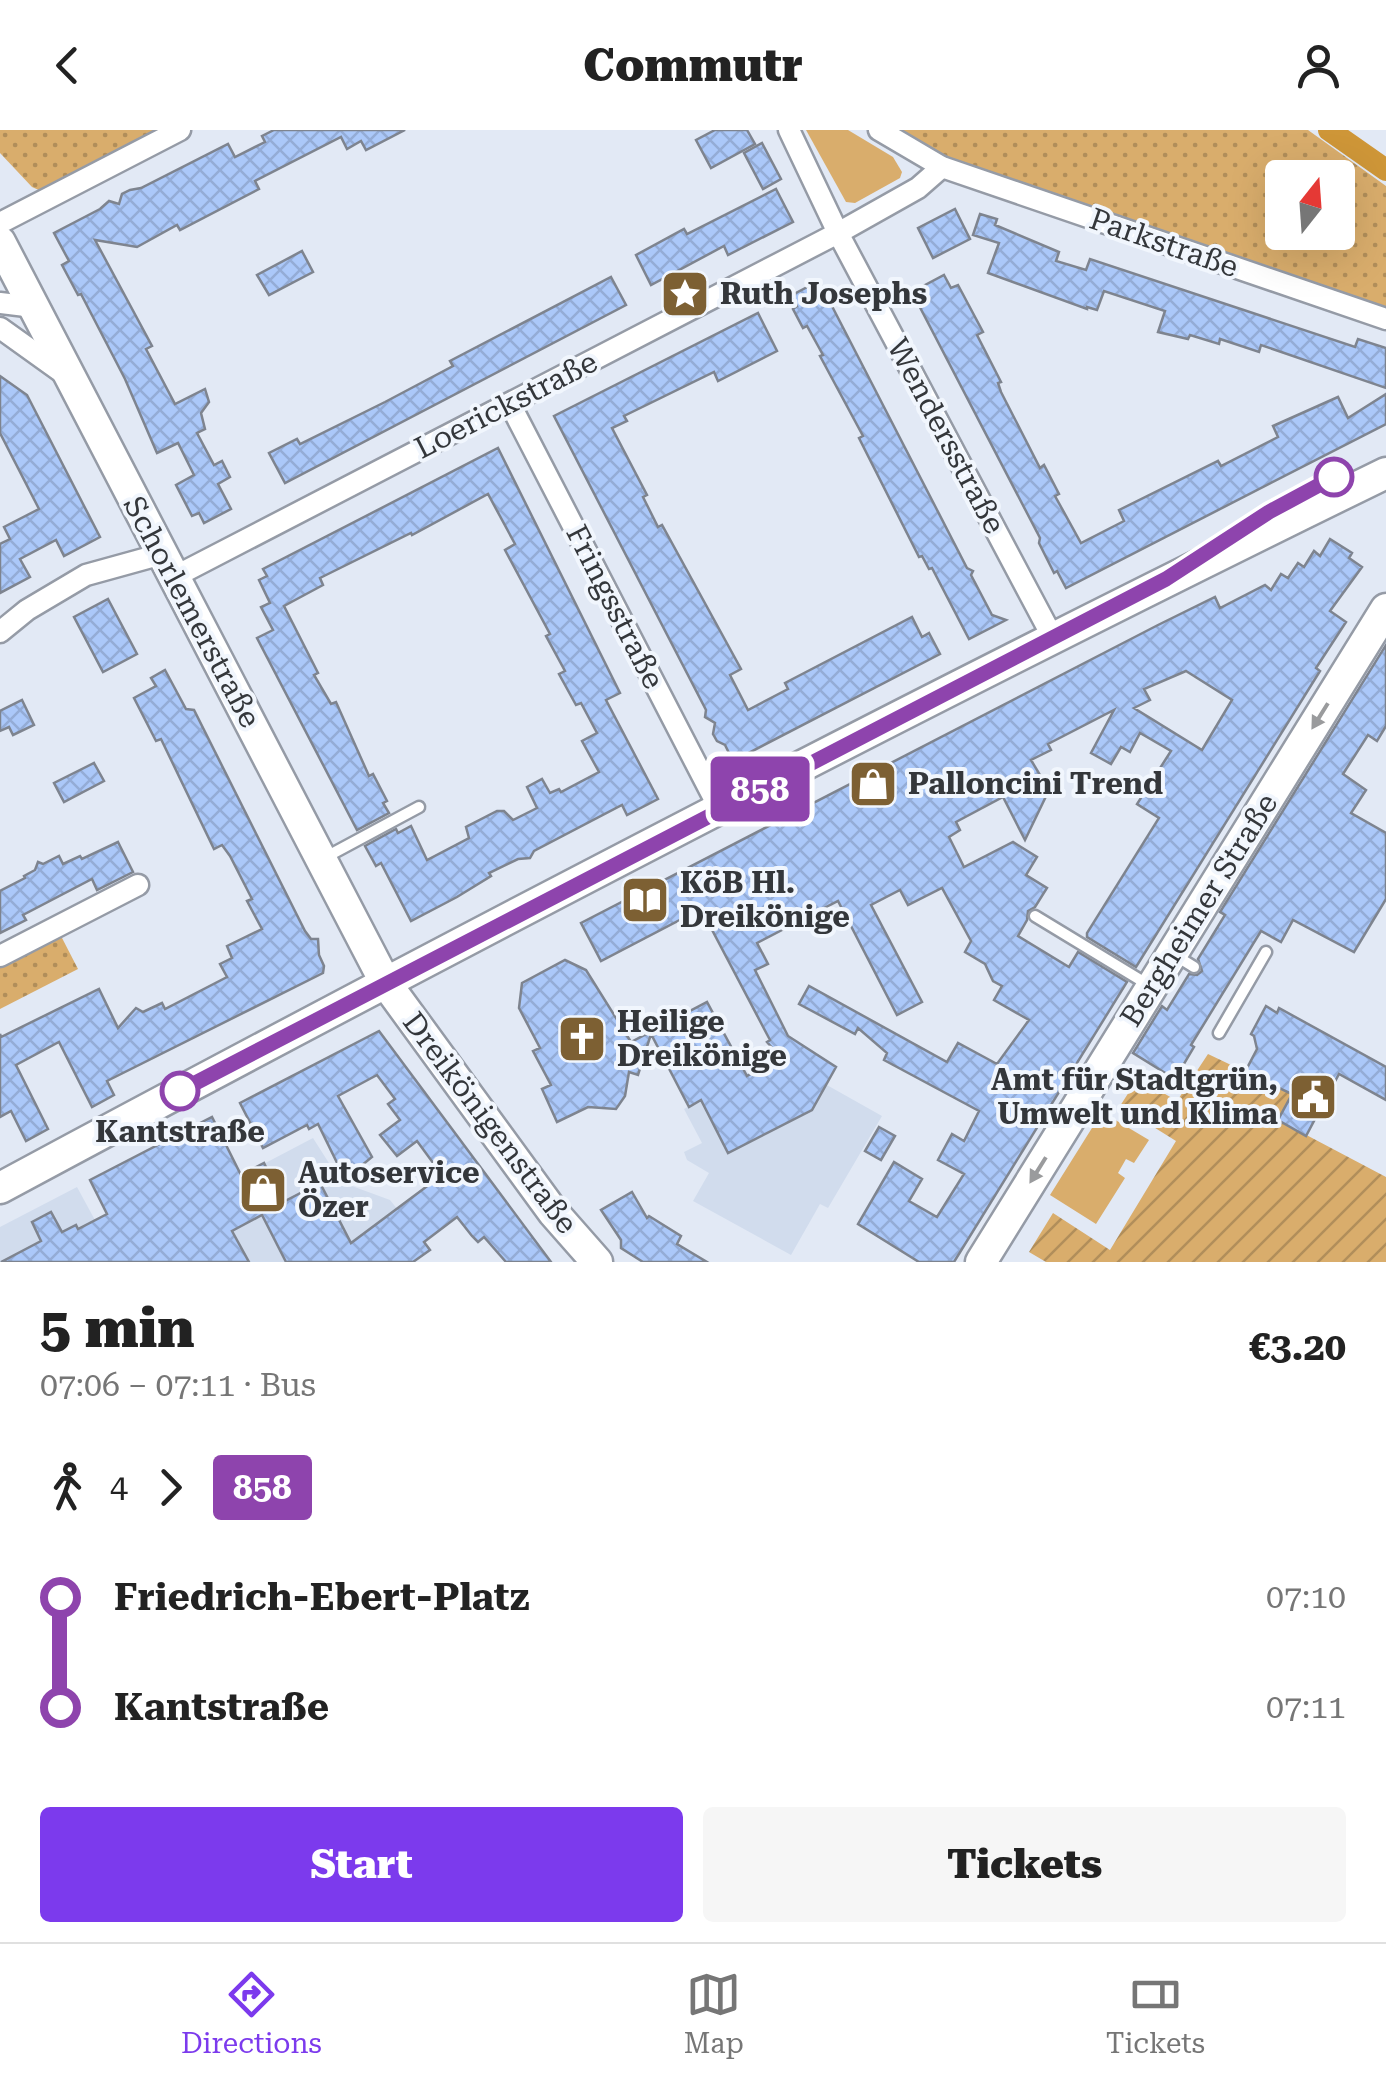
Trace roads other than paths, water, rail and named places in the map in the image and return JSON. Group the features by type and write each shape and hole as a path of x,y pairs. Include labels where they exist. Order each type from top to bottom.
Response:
{"main road":[{"name":"Schorlemerstraße","path":"0,242 385,982"},
{"path":"1166,579 1269,512 1386,452"},
{"path":"1,1184 1166,579 1386,473"},
{"path":"1297,516 1316,519 1386,485"},
{"name":"Bergheimer Straße","path":"981,1262 1152,987 1183,960 1386,610"},
{"name":"Dreikönigenstraße","path":"385,982 553,1212 596,1262"}],"street":[{"path":"0,224 180,130"},
{"name":"Wendersstraße","path":"789,130 838,234 1052,638"},
{"name":"Parkstraße","path":"879,130 942,167 1386,319"},
{"name":"Loerickstraße","path":"0,632 26,610 86,575 168,566 510,404 838,234 918,188 942,167"},
{"path":"0,303 34,307"},
{"path":"0,328 70,379"},
{"name":"Fringsstraße","path":"510,404 720,810"},
{"path":"0,956 138,885"}],"lane":[{"path":"320,860 419,807"},
{"path":"1036,916 1152,987"},
{"path":"1219,1033 1266,952"},
{"path":"1227,986 1241,995"}],"waterway":[{"path":"1329,130 1386,170"}],"place":[{"name":"Ruth Josephs","path":"685,294"},
{"name":"Palloncini Trend","path":"873,784"},
{"name":"KöB Hl. Dreikönige","path":"645,900"},
{"name":"Heilige Dreikönige","path":"582,1039"},
{"name":"Kantstraße","path":"180,1091"},
{"name":"Amt für Stadtgrün, Umwelt und Klima","path":"1313,1097"},
{"name":"Autoservice Özer","path":"263,1190"}]}
